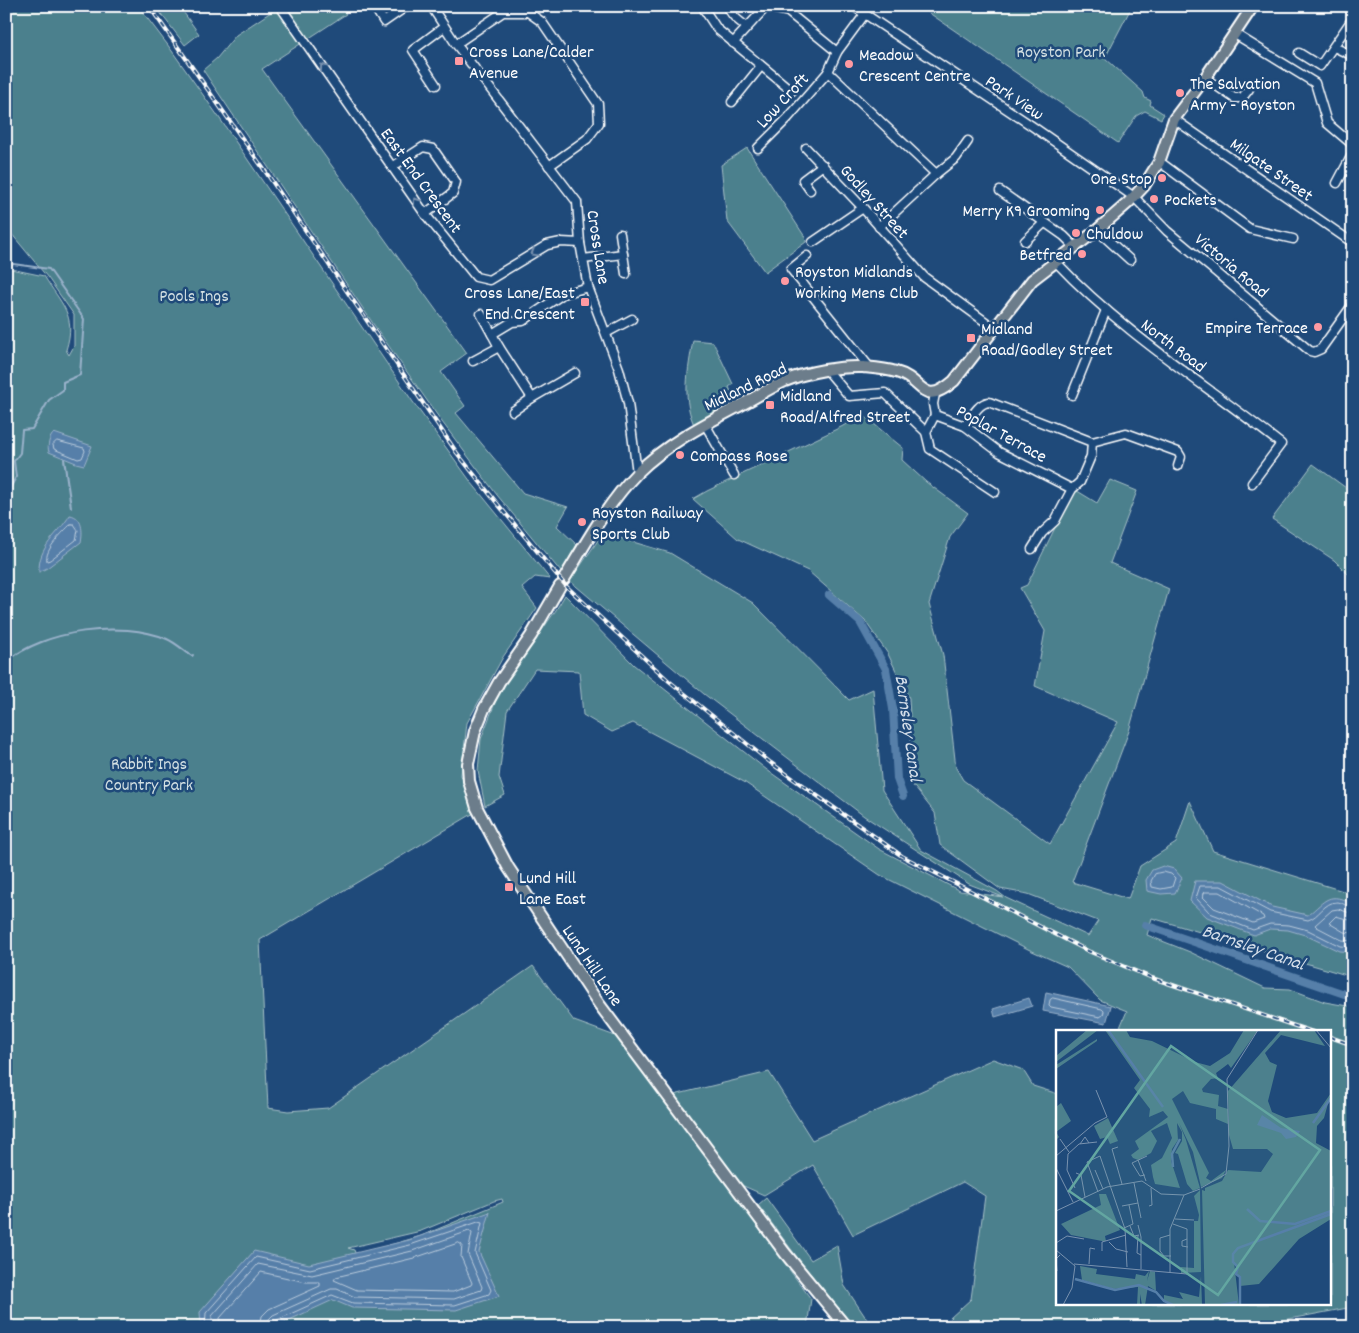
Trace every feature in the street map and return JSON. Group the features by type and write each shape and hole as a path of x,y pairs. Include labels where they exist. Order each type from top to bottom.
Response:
{"main road":[{"path":"935,394 945,389 954,381 1027,285 1097,230 1134,197 1152,174 1174,119 1205,78 1253,6"},
{"name":"Midland Road","path":"638,473 672,445 705,424 786,381 827,370 861,367 897,372 907,377 920,388 935,394"},
{"name":"Lund Hill Lane","path":"638,473 606,513 562,582 531,636 499,682 484,709 476,731 468,764 469,781 477,808 508,867 599,1004 785,1253 846,1327"}],"street":[{"name":"East End Crescent","path":"280,6 425,214 476,277 489,280 547,245 561,242 580,243"},
{"path":"377,12 384,22 407,6"},
{"name":"Cross Lane","path":"431,6 456,44 577,202 580,243 588,287 619,369 628,403 638,473"},
{"path":"702,6 717,29 792,91"},
{"path":"728,6 737,20 747,27"},
{"path":"733,43 766,6 788,12 837,52"},
{"name":"Park View","path":"853,6 1134,197"},
{"path":"456,44 503,12 528,12 542,22 598,104 599,114 599,123 587,139 549,166"},
{"name":"Low Croft","path":"758,148 788,118 828,72 837,52 865,14"},
{"path":"1299,53 1320,66 1353,18"},
{"path":"436,86 414,50 444,27"},
{"path":"1235,34 1314,83 1327,123 1353,145"},
{"path":"1334,47 1353,56"},
{"path":"732,102 761,66"},
{"path":"828,72 936,174"},
{"path":"1205,78 1234,98 1242,98 1249,89"},
{"name":"Milgate Street","path":"1174,119 1353,243"},
{"path":"879,227 956,158 968,141"},
{"path":"392,167 423,147 433,148 456,182 454,193 425,214"},
{"name":"Godley Street","path":"806,148 863,208 924,277 994,328"},
{"path":"1337,183 1353,153"},
{"path":"1158,162 1250,229 1293,240"},
{"path":"810,190 801,177 823,165"},
{"path":"1000,191 1064,236 1075,248"},
{"name":"Victoria Road","path":"1134,197 1167,230 1298,341 1314,352 1322,349 1353,304"},
{"path":"813,242 863,208"},
{"path":"1025,241 1038,231 1044,223"},
{"path":"1097,230 1130,260"},
{"path":"620,234 626,274"},
{"path":"583,259 623,254"},
{"path":"807,256 791,268 870,368"},
{"name":"North Road","path":"1056,262 1106,310 1138,337 1281,444 1252,483"},
{"path":"492,334 512,322 523,320 562,294 588,287"},
{"path":"1072,395 1106,310"},
{"path":"481,314 499,347 532,398"},
{"path":"606,333 632,319"},
{"path":"473,361 499,347"},
{"path":"827,370 849,396 885,394 926,432 930,449 995,492"},
{"path":"513,411 575,373"},
{"name":"Poplar Terrace","path":"935,394 933,404 935,415 965,426 999,452 1072,489"},
{"path":"965,426 980,406 984,402 989,402 1092,442 1126,433 1178,452 1181,457 1178,466"},
{"path":"926,432 935,415"},
{"path":"705,424 734,475"},
{"path":"1032,550 1042,533 1055,521 1072,489 1080,482 1091,456 1092,442"}],"green space":[{"path":"6,6 138,6 218,116 413,402 471,482 550,579 535,577 522,588 537,608 503,657 467,723 461,775 474,813 260,940 268,1108 288,1111 328,1108 533,966 574,1021 618,1037 811,1299 807,1327 6,1327 6,268 44,276 62,303 69,319 70,328 66,350 69,355 74,346 74,315 48,278 6,227","holes":["502,1199 503,1202 421,1236 356,1255 354,1250 348,1248 421,1231 494,1201"]},
{"path":"155,6 179,6 199,34 185,45"},
{"path":"280,6 341,6 346,14 262,69 467,353 441,372 465,406 456,413 523,493 568,507 557,526 577,545 561,572 497,495 442,422 374,325 203,70 217,58 236,35"},
{"name":"Royston Park","path":"919,6 1132,6 1105,58 1143,92 1145,98 1151,101 1150,105 1164,114 1161,119 1145,111 1136,116 1118,143"},
{"path":"747,148 805,237 806,242 765,272 727,221 721,165"},
{"path":"693,340 713,342 733,384 729,387 738,407 696,429 688,407 687,396"},
{"path":"863,415 903,448 902,460 926,482 968,513 950,537 929,604 943,655 956,768 963,780 1050,844 1118,722 1035,686 1045,631 1020,588 1027,585 1074,489 1097,503 1110,480 1137,491 1110,563 1169,589 1129,731 1072,882 1128,899 1140,866 1176,843 1190,801 1213,851 1353,894 1353,977 1152,918 1147,935 1190,952 1265,988 1290,989 1325,1002 1353,1007 1353,1307 1268,1323 1211,1327 940,1327 971,1299 985,1196 963,1182 853,1235 813,1165 764,1195 739,1184 674,1095 769,1072 812,1140 993,1059 1023,1070 1033,1086 1056,1093 1056,1306 1332,1306 1332,1030 1119,1030 1127,1011 1100,1000 1068,967 880,875 744,782 633,723 612,732 583,715 579,671 535,669 507,711 499,777 505,795 485,806 478,771 481,739 500,690 565,595 634,665 767,770 879,849 960,891 1003,897 969,884 864,816 704,694 570,581 603,533 670,553 753,603 849,700 873,689 882,790 921,850 997,891 1006,898 1088,936 1098,921 1028,894 1000,889 940,845 935,813 911,783 909,698 888,654 865,621 808,571 738,539 693,499"},
{"path":"1313,464 1353,493 1353,579 1334,560 1272,519"},
{"path":"766,1198 811,1260 837,1245 844,1285 872,1327 854,1327 800,1261 758,1205"}],"water":[{"path":"54,433 92,446 84,465 49,452 49,442"},
{"path":"70,515 80,522 82,530 81,542 39,572 45,548"},
{"path":"1163,866 1174,869 1182,878 1175,893 1161,894 1147,891 1146,880 1152,870"},
{"path":"1195,881 1223,881 1272,907 1308,915 1328,899 1338,898 1345,900 1353,904 1353,952 1339,951 1305,935 1288,930 1270,929 1254,935 1207,917 1190,901"},
{"path":"1046,992 1111,1006 1106,1023 1043,1011"},
{"path":"1029,998 1032,1006 995,1017 993,1009"},
{"path":"490,1212 479,1252 499,1296 456,1310 352,1308 333,1300 274,1327 201,1327 200,1312 254,1251 309,1264 409,1240"}],"waterway":[{"path":"6,263 49,269 84,319 80,375 63,382 63,390 49,400 32,429 22,430 20,453 14,461 16,477 6,496"},
{"path":"64,459 71,507"},
{"name":"Barnsley Canal","path":"829,595 860,622 886,669 893,709 897,779 903,796"},
{"path":"6,662 22,651 41,642 84,631 106,629 148,633 167,639 193,655"},
{"name":"Barnsley Canal","path":"1145,925 1353,997"}],"railway":[{"path":"149,6 263,168 457,453 566,586 669,681 771,763 902,856 1088,951 1152,978 1307,1030"},
{"path":"1332,1038 1353,1045"}],"place":[{"name":"Cross Lane/Calder Avenue","path":"459,61"},
{"name":"Meadow Crescent Centre","path":"849,64"},
{"name":"The Salvation Army - Royston","path":"1180,93"},
{"name":"One Stop","path":"1162,178"},
{"name":"Pockets","path":"1154,199"},
{"name":"Merry K9 Grooming","path":"1100,210"},
{"name":"Chuldow","path":"1076,233"},
{"name":"Betfred","path":"1082,254"},
{"name":"Royston Midlands Working Mens Club","path":"785,281"},
{"name":"Cross Lane/East End Crescent","path":"585,302"},
{"name":"Empire Terrace","path":"1318,327"},
{"name":"Midland Road/Godley Street","path":"971,338"},
{"name":"Midland Road/Alfred Street","path":"770,405"},
{"name":"Compass Rose","path":"680,455"},
{"name":"Royston Railway Sports Club","path":"582,522"},
{"name":"Lund Hill Lane East","path":"509,887"}],"park label":[{"name":"Pools Ings","path":"194,295"},
{"name":"Rabbit Ings Country Park","path":"149,773"}]}
